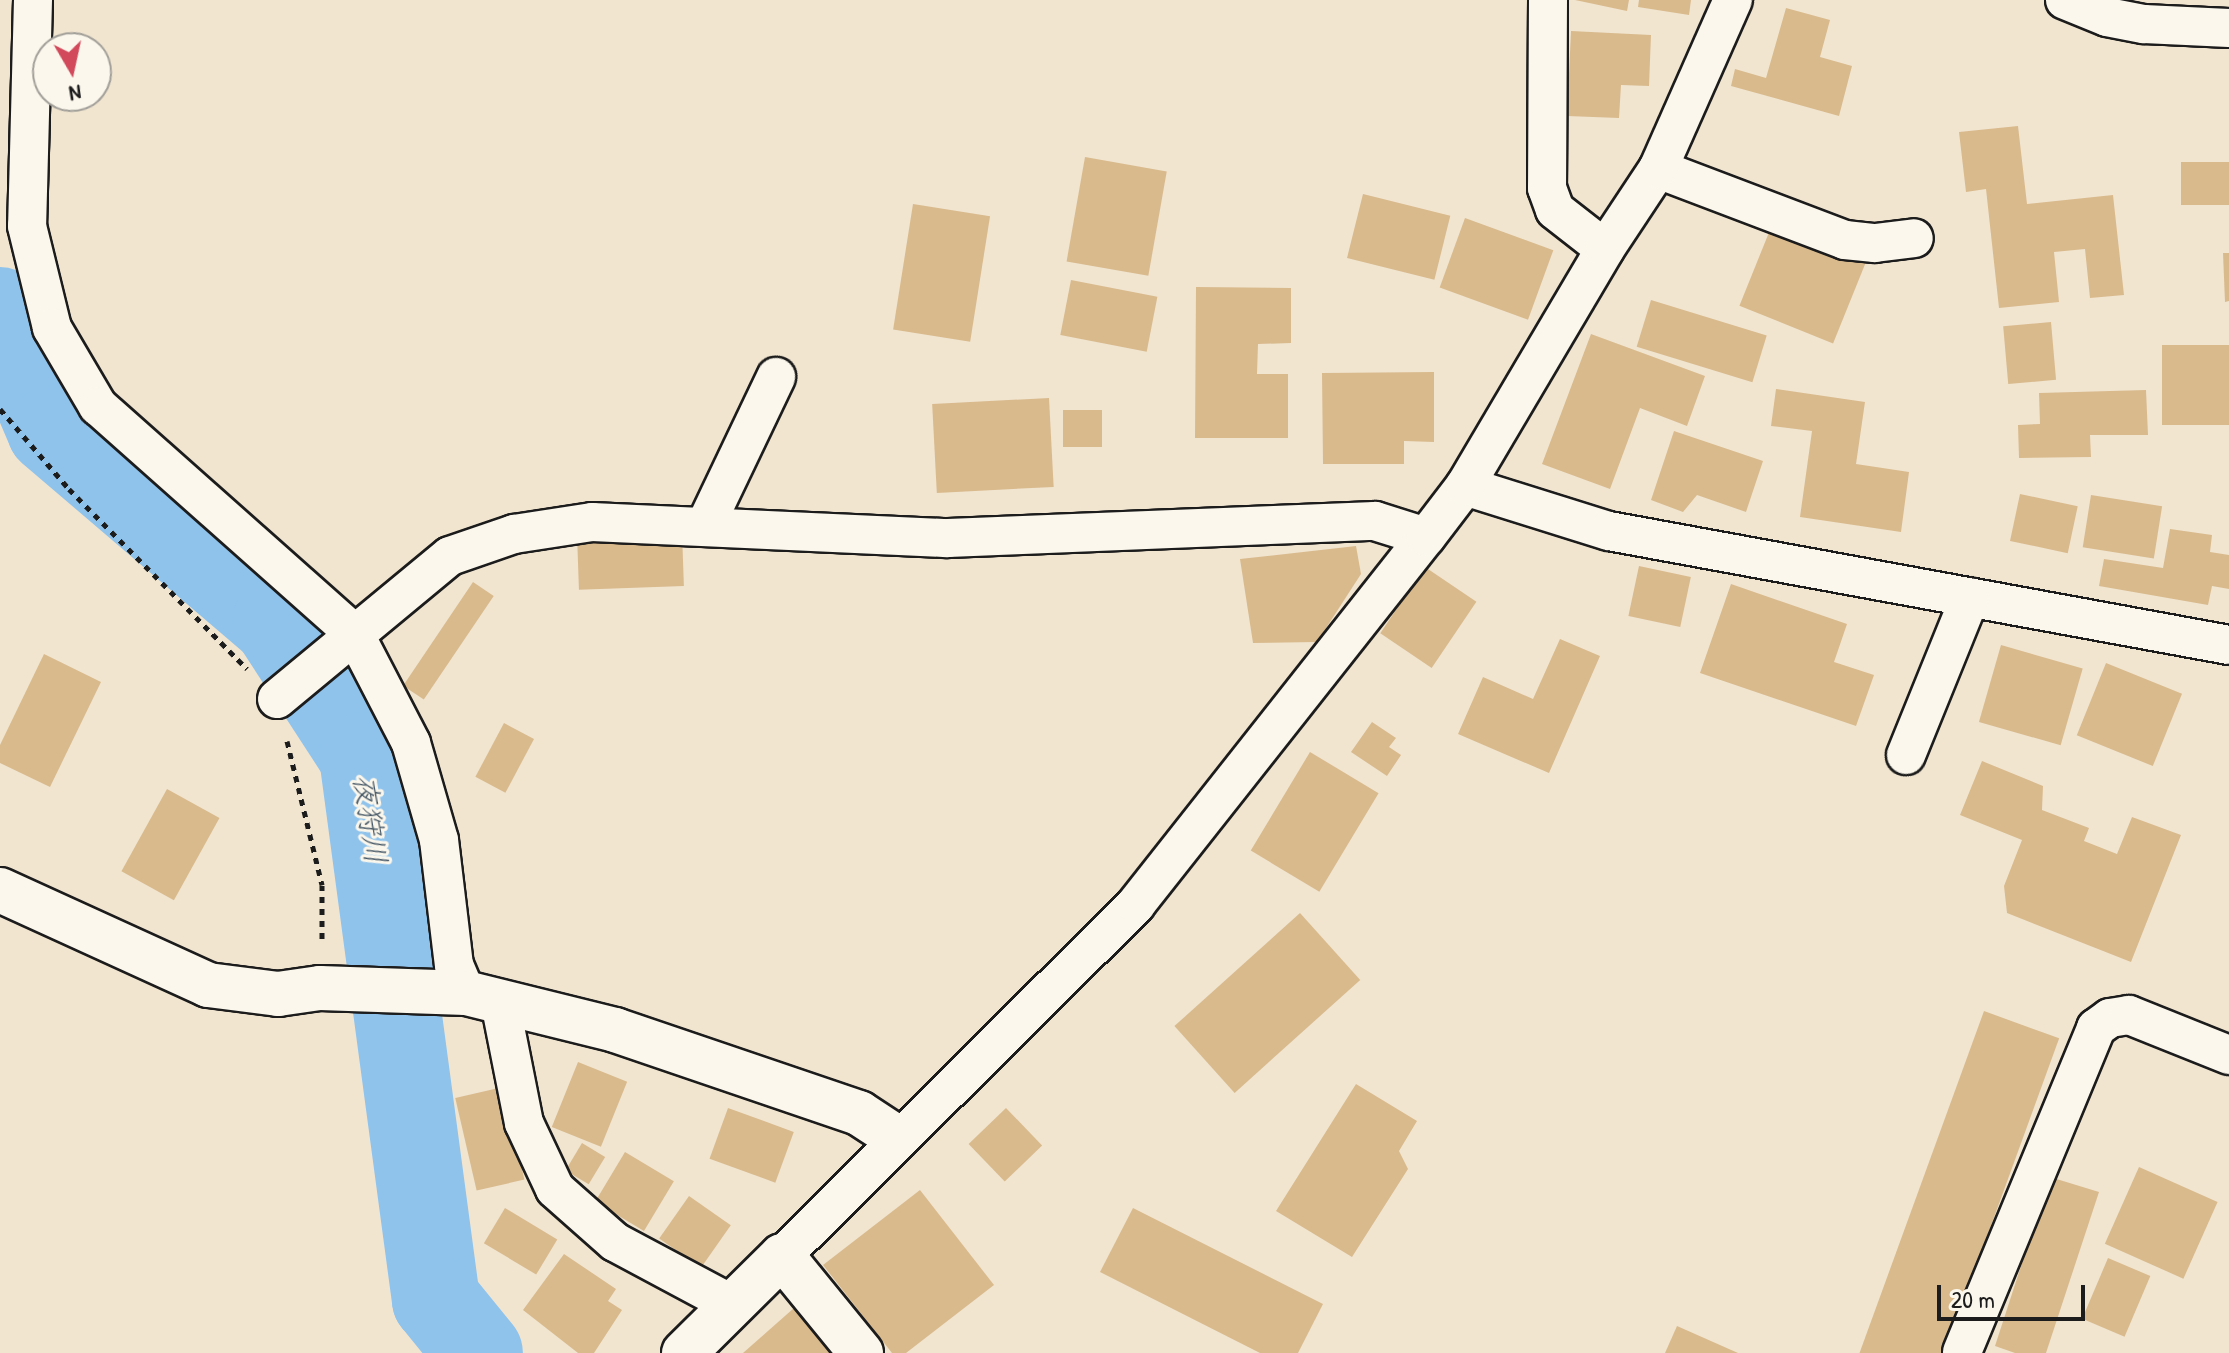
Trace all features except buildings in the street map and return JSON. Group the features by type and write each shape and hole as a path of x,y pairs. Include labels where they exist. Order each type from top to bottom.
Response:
{"street":[{"path":"33,0 27,226 52,328 98,406 349,637 411,743 439,840 454,965 472,996 524,1123 555,1189 615,1242 733,1305"},
{"path":"1548,0 1547,188 1555,210 1605,249"},
{"path":"684,1353 897,1138 1136,904 1426,537 1465,486 1605,249 1658,169 1733,0"},
{"path":"2065,0 2107,17 2144,12 2229,28"},
{"path":"1658,169 1845,240 1875,243 1914,238"},
{"path":"706,524 776,377"},
{"path":"1465,486 1609,531 2229,645"},
{"path":"283,693 450,556 514,534 592,522 706,524 948,538 1375,521 1426,537"},
{"path":"1906,755 1970,597"},
{"path":"0,890 208,985 278,994 328,988 472,996 615,1030 859,1113 897,1138"},
{"path":"1962,1352 2096,1028 2110,1018 2129,1015 2229,1055"},
{"path":"782,1256 861,1353"}],"path":[{"path":"0,409 69,489 283,693 322,885 328,988"}],"waterway":[{"name":"夜狩川","path":"0,311 51,430 276,622 363,756 436,1300 479,1353"}]}
